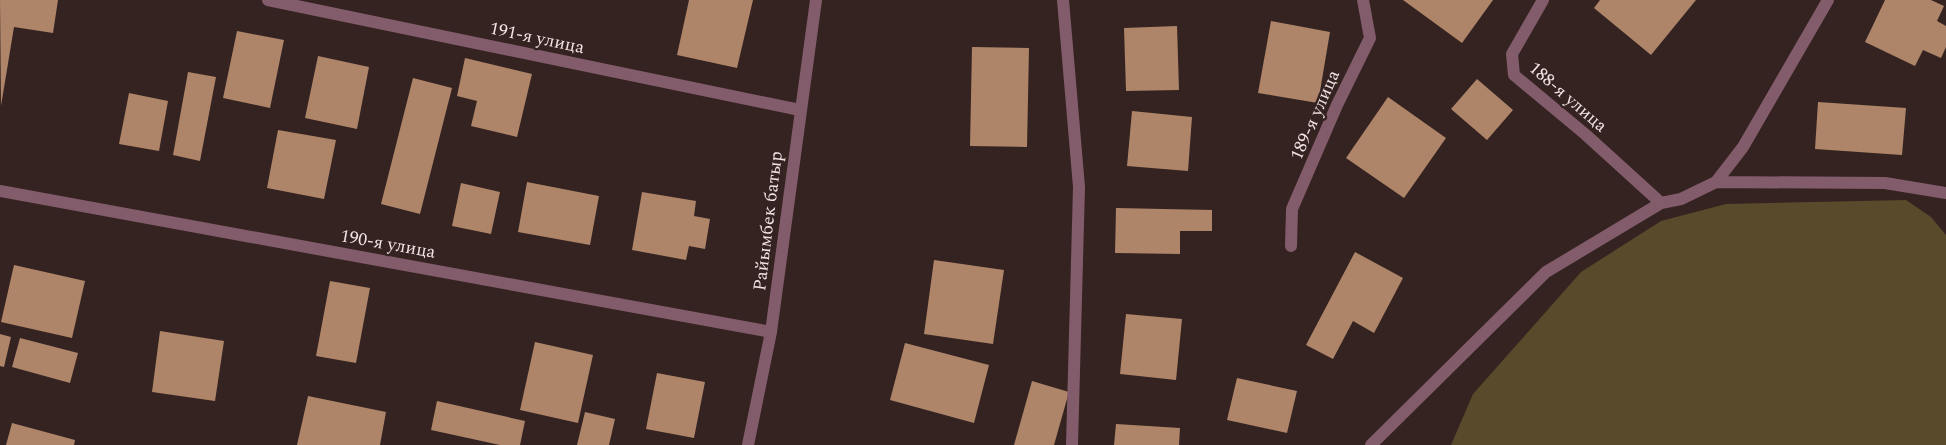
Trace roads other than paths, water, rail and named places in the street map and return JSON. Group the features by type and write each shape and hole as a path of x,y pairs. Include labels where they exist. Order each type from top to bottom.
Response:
{"street":[{"name":"191-я улица","path":"268,0 800,110"},
{"name":"Райымбек батыр","path":"748,445 771,332 816,0"},
{"path":"1063,0 1079,187 1072,445"},
{"name":"189-я улица","path":"1291,246 1292,209 1337,105 1370,38 1363,0"},
{"name":"188-я улица","path":"1542,0 1512,54 1514,76 1585,134 1661,203"},
{"path":"1716,182 1743,147 1828,0"},
{"path":"1371,445 1546,272 1661,203 1681,199 1716,182 1885,183 1946,193"},
{"name":"190-я улица","path":"0,191 771,332"}]}
